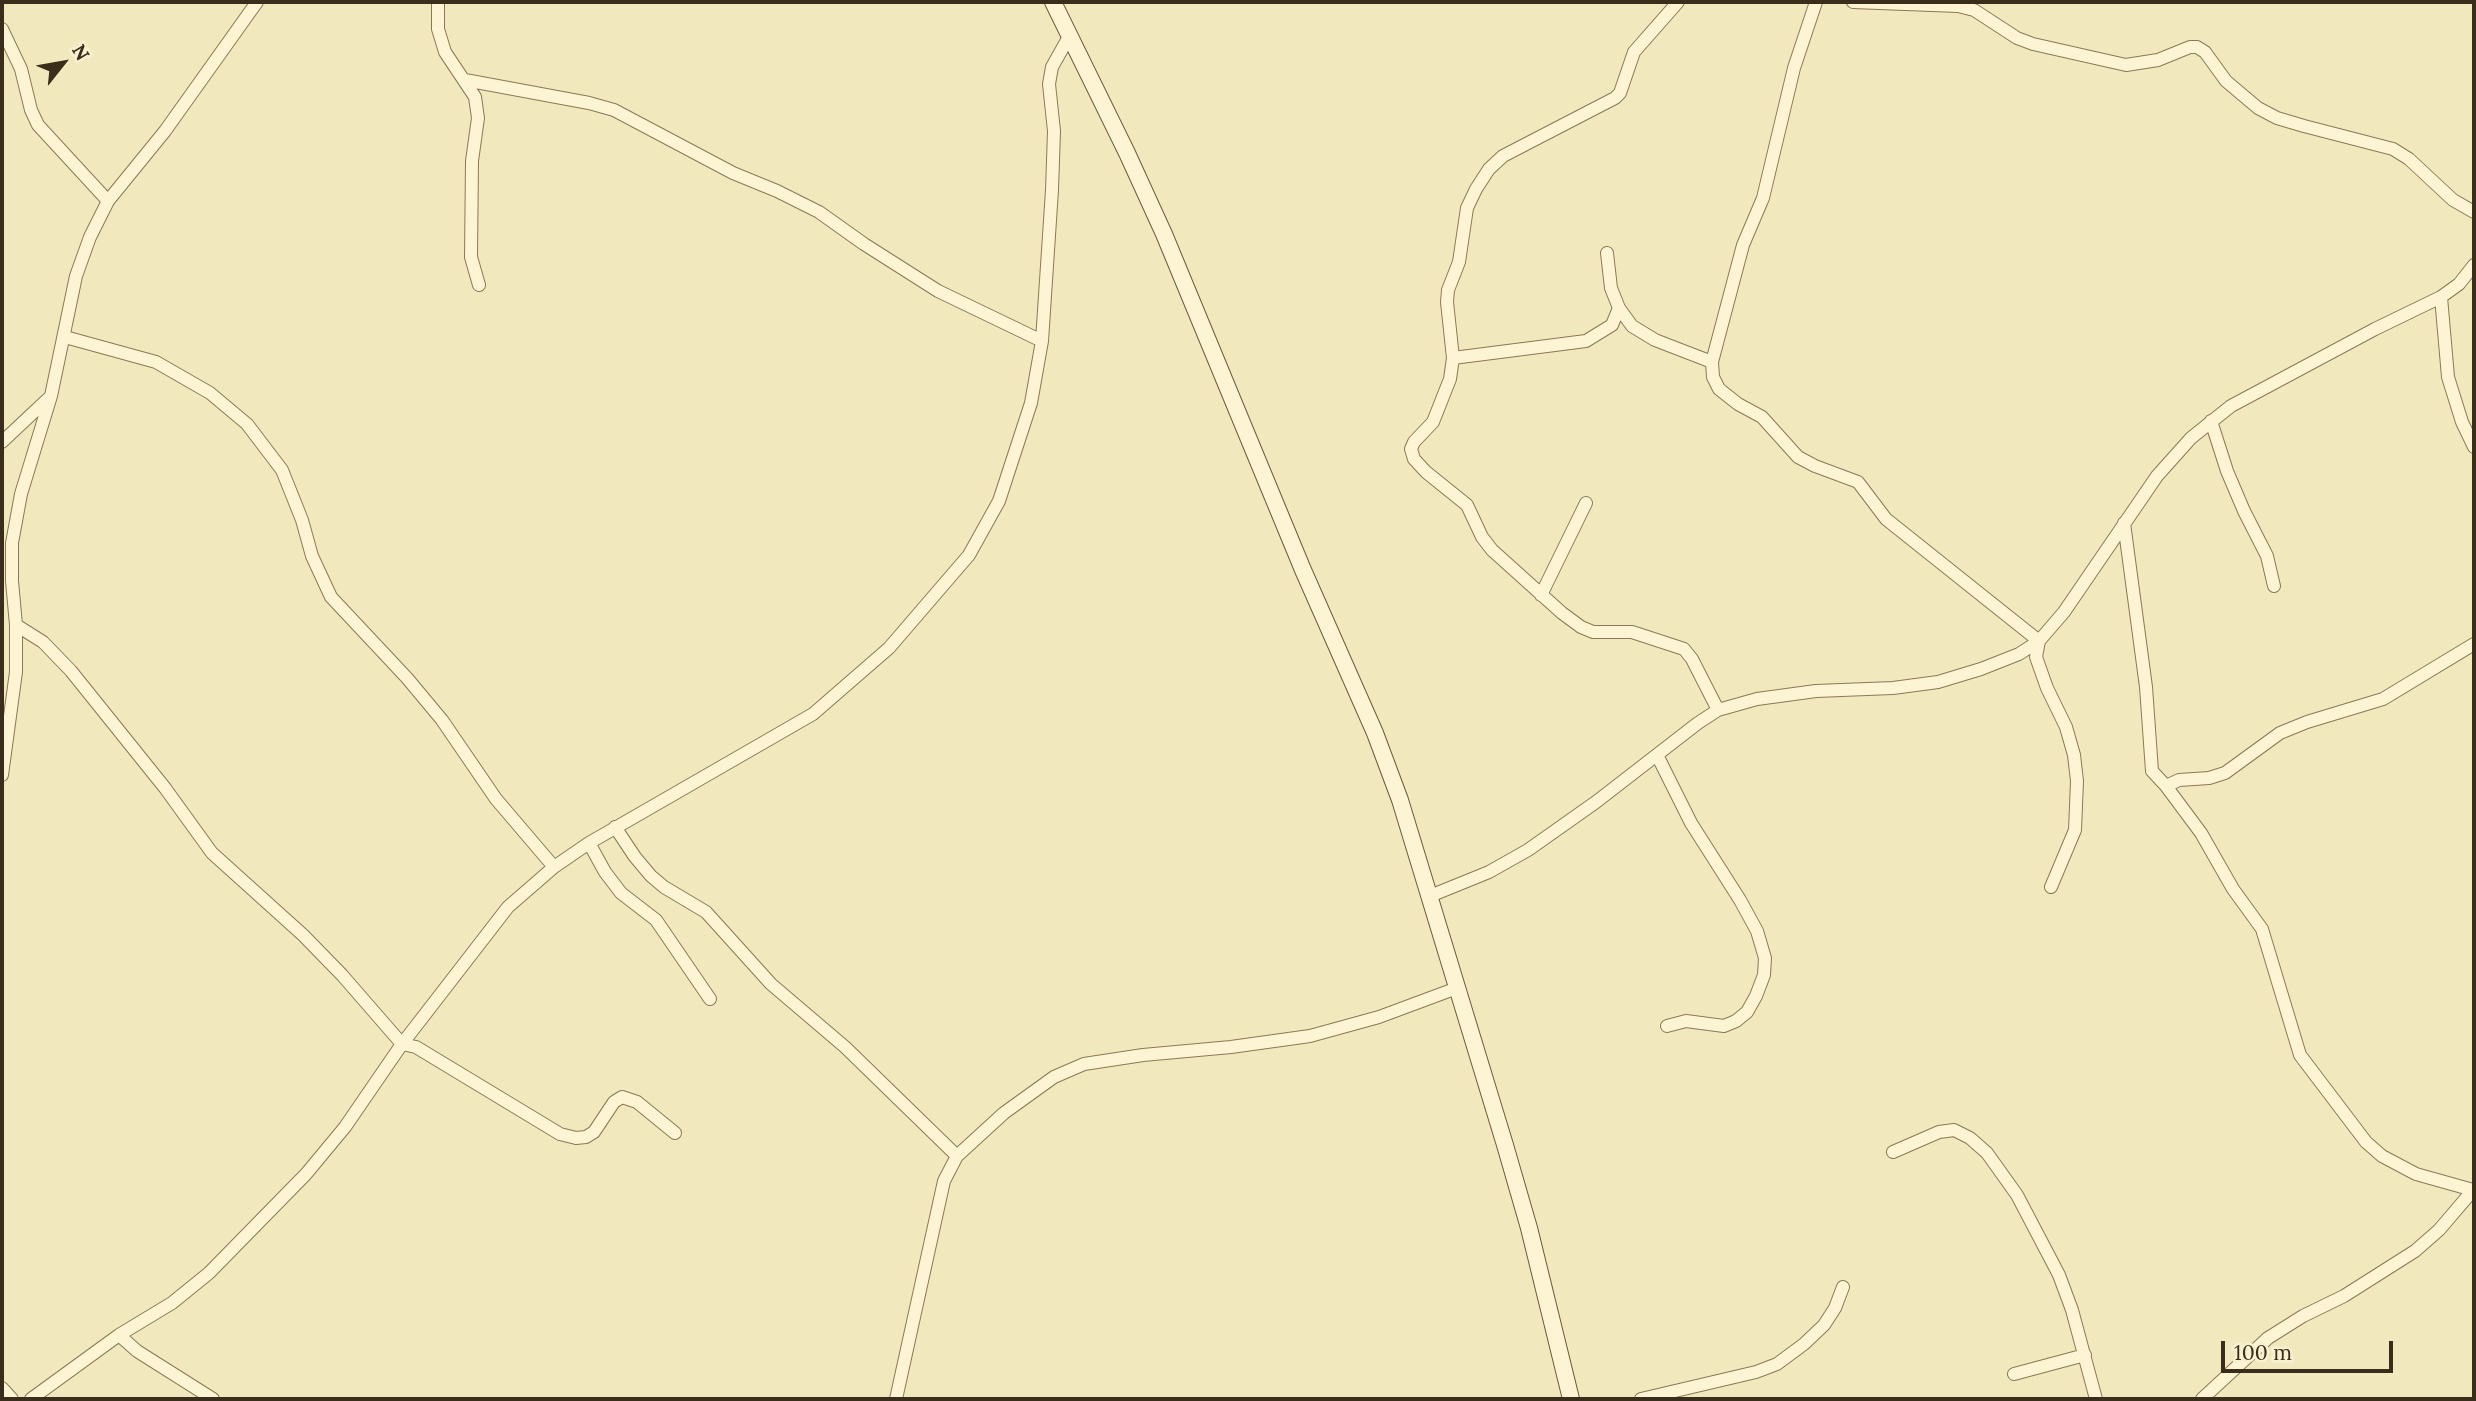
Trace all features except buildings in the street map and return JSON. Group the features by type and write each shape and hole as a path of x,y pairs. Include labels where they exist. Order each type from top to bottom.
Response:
{"main road":[{"path":"1053,2 1128,153 1164,234 1303,570 1375,733 1400,800 1529,1228 1571,1399"}],"street":[{"path":"2,775 16,672 12,543 21,494 51,396 76,276 90,237 108,201 165,131 257,2"},
{"path":"438,2 438,29 445,52 475,97 478,118 472,160 471,257 479,285"},
{"path":"1678,2 1634,52 1620,93 1615,98 1503,156 1489,169 1476,189 1467,208 1459,262 1448,290 1453,358 1446,394 1433,422 1411,449 1414,459 1442,487 1467,505 1482,537 1492,550 1541,595 1571,620 1593,632 1632,632 1684,649 1692,659 1718,710"},
{"path":"1816,2 1794,68 1759,211 1743,245 1712,362 1713,377 1719,389 1769,423 1798,457 1858,482 1886,519 2039,641"},
{"path":"1853,2 1958,6 1974,10 2017,38 2033,44 2126,65 2149,62 2183,49 2197,47 2205,52 2225,80 2258,108 2277,118 2393,149 2409,159 2452,200 2474,212"},
{"path":"2,29 21,69 38,125 108,201"},
{"path":"31,1399 119,1335 172,1303 209,1273 306,1174 345,1127 402,1044 508,907 554,867 589,843 813,714 889,648 969,555 999,501 1031,403 1042,341 1052,190 1054,131 1049,84 1052,67 1070,35"},
{"path":"465,79 562,97 614,110 733,173 819,212 938,291 1042,341"},
{"path":"1607,253 1611,288 1619,308 1632,326 1655,340 1712,362"},
{"path":"1430,897 1489,872 1528,850 1718,710 1757,699 1816,691 1894,688 1938,682 2007,659 2039,641 2064,612 2157,476 2211,421 2231,405 2441,297 2459,284 2474,265"},
{"path":"2441,297 2448,377 2462,422 2474,447"},
{"path":"1453,358 1586,341 1612,325 1619,308"},
{"path":"65,337 156,362 210,393 247,424 282,470 302,520 312,556 331,597 434,710 496,799 554,867"},
{"path":"2,442 51,396"},
{"path":"2211,421 2244,512 2267,556 2274,586"},
{"path":"1541,595 1586,503"},
{"path":"2124,523 2146,687 2152,771 2201,833 2233,889 2262,929 2300,1055 2366,1142 2382,1156 2416,1174 2474,1189 2439,1230 2415,1251 2344,1296 2303,1316 2268,1338 2202,1399"},
{"path":"16,625 43,642 71,671 212,853 332,965 402,1044 416,1047 560,1134 576,1138 586,1137 594,1132 614,1102 622,1097 637,1102 675,1133"},
{"path":"2039,641 2036,657 2066,727 2074,755 2077,781 2075,830 2052,887"},
{"path":"2166,786 2179,780 2209,778 2225,773 2280,733 2383,699 2474,644"},
{"path":"1657,755 1691,823 1757,931 1765,958 1765,975 1756,996 1747,1012 1736,1021 1724,1026 1686,1021 1667,1026"},
{"path":"615,827 651,876 706,912 771,984 845,1046 957,1156"},
{"path":"589,843 605,872 621,893 656,920 710,999"},
{"path":"896,1399 944,1181 957,1156 1004,1113 1054,1077 1084,1064 1310,1037 1379,1017 1457,988"},
{"path":"1893,1152 1939,1132 1954,1130 1970,1138 1987,1153 2017,1195 2059,1275 2072,1310 2096,1399"},
{"path":"1641,1399 1756,1372 1777,1364 1824,1325 1835,1308 1843,1287"},
{"path":"119,1335 137,1351 213,1399"},
{"path":"2014,1374 2085,1355"},
{"path":"2,1388 12,1399"}]}
